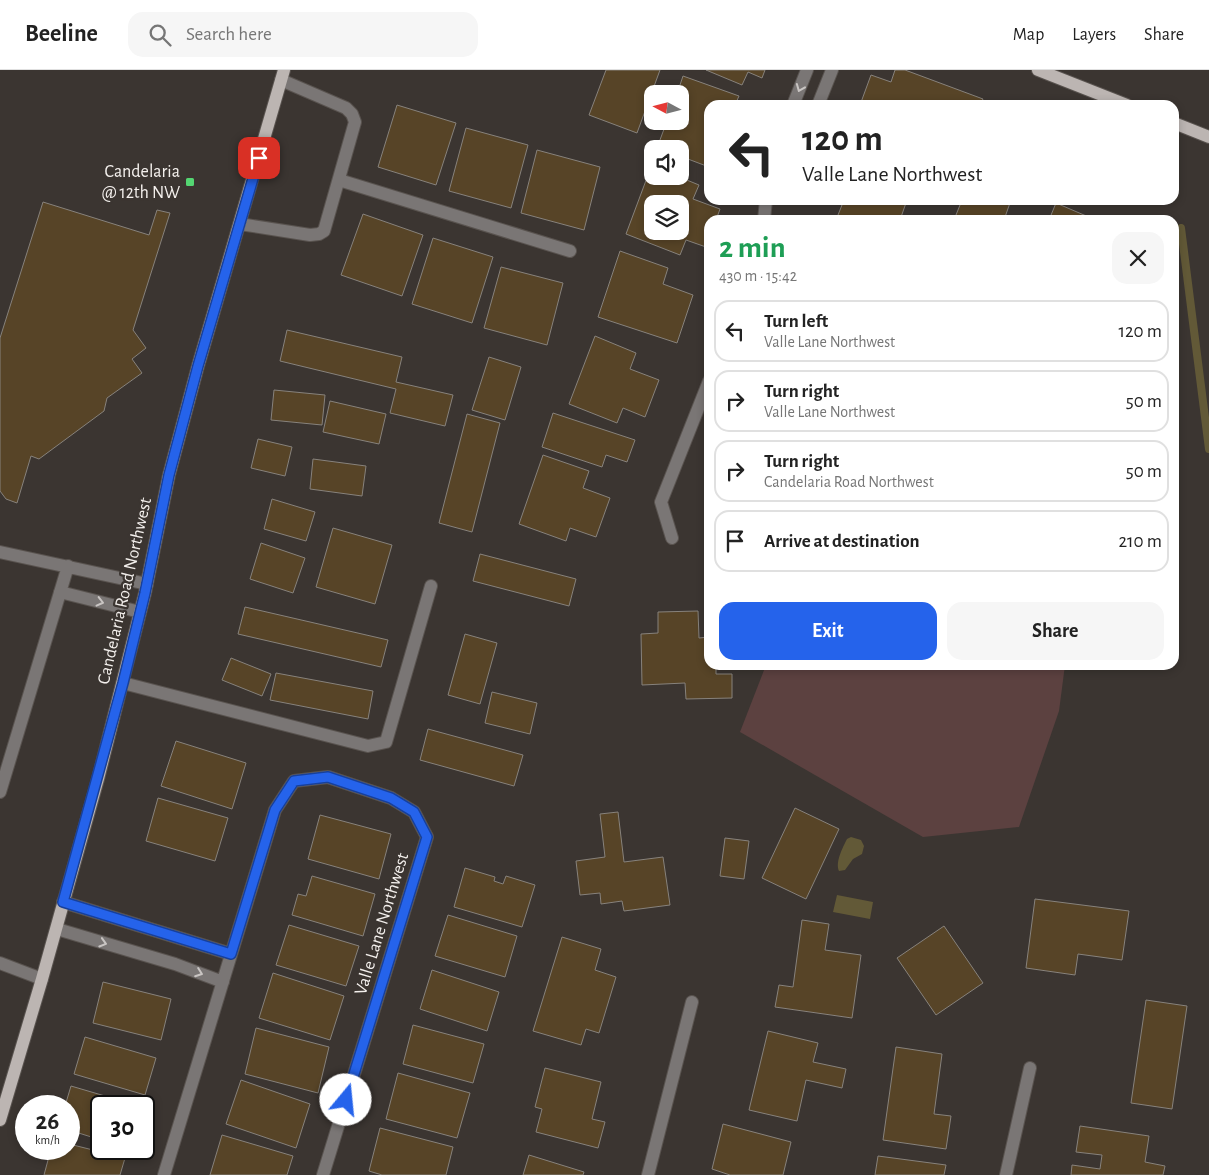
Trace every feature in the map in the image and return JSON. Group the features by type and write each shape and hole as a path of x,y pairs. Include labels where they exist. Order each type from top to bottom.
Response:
{"main road":[{"path":"1038,70 1114,100"},
{"name":"Candelaria Road Northwest","path":"0,1118 57,928 123,683 147,584 169,475 198,366 283,75"},
{"path":"1179,126 1209,137"}],"street":[{"path":"795,100 808,70"},
{"path":"820,100 832,70"},
{"path":"240,224 310,235 319,234 324,231 339,180 355,122 352,114 346,108 283,75"},
{"path":"339,180 570,251"},
{"path":"672,538 661,502 704,394"},
{"path":"0,552 147,584"},
{"path":"0,792 68,566"},
{"path":"123,683 368,746 386,742 431,586"},
{"path":"60,592 140,612"},
{"name":"Valle Lane Northwest","path":"164,1175 275,810 294,781 328,777 391,798 414,812 427,837 323,1175"},
{"path":"63,902 231,954"},
{"path":"57,928 175,964 223,982"},
{"path":"0,963 42,979"},
{"path":"648,1175 692,1002"},
{"path":"1006,1175 1030,1068"}],"shaded area":[{"path":"764,670 1064,670 1059,711 1019,827 923,837 740,732"},
{"path":"851,837 861,840 864,846 862,854 853,859 845,870 839,871 840,855 847,839"},
{"path":"837,895 873,902 870,919 833,912"}],"building":[{"path":"606,70 660,70 655,85 644,85 644,114 637,133 589,115"},
{"path":"706,70 765,70 762,78 748,72 742,85"},
{"path":"895,70 905,70 983,99 862,100 871,75 891,82"},
{"path":"683,76 739,96 737,100 704,100 704,165 689,159 689,140 660,140 664,130 689,130 689,85 680,85"},
{"path":"397,105 456,123 436,185 378,167"},
{"path":"466,128 528,145 511,208 449,191"},
{"path":"537,150 600,167 584,230 521,213"},
{"path":"689,181 699,185 693,199 704,203 704,205 720,209 718,215 704,215 704,246 686,240 680,255 626,234 644,185 689,185"},
{"path":"43,202 149,235 157,210 170,213 133,330 146,348 132,359 142,373 107,398 104,411 39,459 31,456 17,503 6,499 0,491 0,338"},
{"path":"842,205 905,205 902,215 838,215"},
{"path":"960,205 1009,205 1006,215 956,215"},
{"path":"1055,205 1061,205 1084,215 1051,215"},
{"path":"363,214 423,235 402,296 341,275"},
{"path":"433,238 493,257 472,323 412,304"},
{"path":"620,251 668,268 663,284 693,295 677,343 598,317"},
{"path":"501,267 563,283 547,345 484,328"},
{"path":"287,330 402,357 396,382 453,395 445,426 390,413 396,389 280,361"},
{"path":"595,336 636,353 630,369 659,380 645,417 623,408 617,423 569,404"},
{"path":"489,357 521,367 505,420 472,410"},
{"path":"274,390 325,395 322,425 271,420"},
{"path":"330,401 386,414 379,444 323,432"},
{"path":"553,413 635,440 627,462 606,455 602,467 542,447"},
{"path":"467,414 500,423 472,532 439,523"},
{"path":"258,439 292,447 285,476 251,468"},
{"path":"543,455 589,471 583,488 610,498 596,537 570,528 566,541 519,524"},
{"path":"313,459 366,466 362,496 310,489"},
{"path":"272,499 315,512 306,541 264,529"},
{"path":"333,528 392,545 375,604 316,587"},
{"path":"261,543 305,558 293,593 250,579"},
{"path":"480,554 576,579 569,606 473,581"},
{"path":"245,607 388,640 381,667 238,634"},
{"path":"698,611 699,638 704,638 704,670 716,670 716,674 732,674 732,698 686,699 685,683 642,685 641,634 658,633 658,612"},
{"path":"465,634 497,643 480,704 448,695"},
{"path":"231,658 271,674 262,696 222,680"},
{"path":"276,673 373,691 368,719 270,700"},
{"path":"492,692 537,703 530,734 485,723"},
{"path":"428,729 523,755 514,786 420,760"},
{"path":"176,741 246,763 232,809 161,786"},
{"path":"158,798 228,818 215,861 146,841"},
{"path":"795,808 839,829 806,899 762,878"},
{"path":"618,812 624,862 663,857 670,905 624,911 622,901 601,904 600,893 580,895 576,861 605,857 600,814"},
{"path":"320,815 391,834 379,879 308,859"},
{"path":"725,838 749,841 744,879 720,876"},
{"path":"465,868 495,877 494,881 503,884 506,876 535,885 522,927 454,907"},
{"path":"312,876 375,894 363,936 292,915 298,894 306,896"},
{"path":"1035,899 1129,911 1122,960 1078,954 1075,975 1026,968"},
{"path":"448,915 517,936 505,977 435,956"},
{"path":"802,920 829,924 825,950 861,955 852,1018 775,1007 779,985 793,987"},
{"path":"289,925 359,946 346,986 276,965"},
{"path":"944,926 983,983 936,1015 897,958"},
{"path":"562,937 601,949 595,970 616,977 599,1033 586,1029 581,1045 533,1031"},
{"path":"432,970 499,992 487,1031 420,1009"},
{"path":"273,973 344,996 330,1040 259,1018"},
{"path":"103,982 171,999 161,1040 93,1023"},
{"path":"1146,1000 1187,1006 1172,1109 1131,1103"},
{"path":"413,1025 484,1044 473,1083 403,1064"},
{"path":"256,1028 329,1047 318,1093 245,1074"},
{"path":"768,1031 818,1043 813,1062 846,1069 842,1088 806,1080 797,1121 749,1110"},
{"path":"85,1037 156,1058 145,1095 74,1074"},
{"path":"896,1047 942,1054 934,1114 951,1116 946,1149 883,1140"},
{"path":"545,1068 601,1082 592,1119 605,1122 598,1148 536,1132 542,1109 535,1107"},
{"path":"398,1073 470,1093 457,1138 386,1119"},
{"path":"241,1080 310,1104 296,1148 226,1124"},
{"path":"71,1086 102,1095 90,1095 90,1137 80,1133 80,1095 68,1095"},
{"path":"723,1124 791,1142 783,1175 730,1175 712,1169"},
{"path":"1080,1126 1149,1136 1145,1162 1165,1166 1163,1175 1071,1175 1072,1165 1100,1169 1102,1155 1076,1152"},
{"path":"380,1128 453,1147 446,1175 382,1175 369,1171"},
{"path":"222,1135 293,1156 287,1175 210,1175"},
{"path":"80,1147 90,1149 90,1160 124,1160 120,1175 44,1175 48,1160 80,1160"},
{"path":"529,1155 584,1172 583,1175 523,1175"},
{"path":"878,1156 946,1165 944,1175 875,1175"}],"waterway":[{"path":"1181,228 1209,449"}],"place":[{"name":"Candelaria @ 12th NW","path":"190,182"}],"route":[{"path":"259,158 198,366 169,475 145,593 123,683 63,902 231,954 275,810 294,781 328,777 391,798 414,812 427,837 346,1100"}]}
